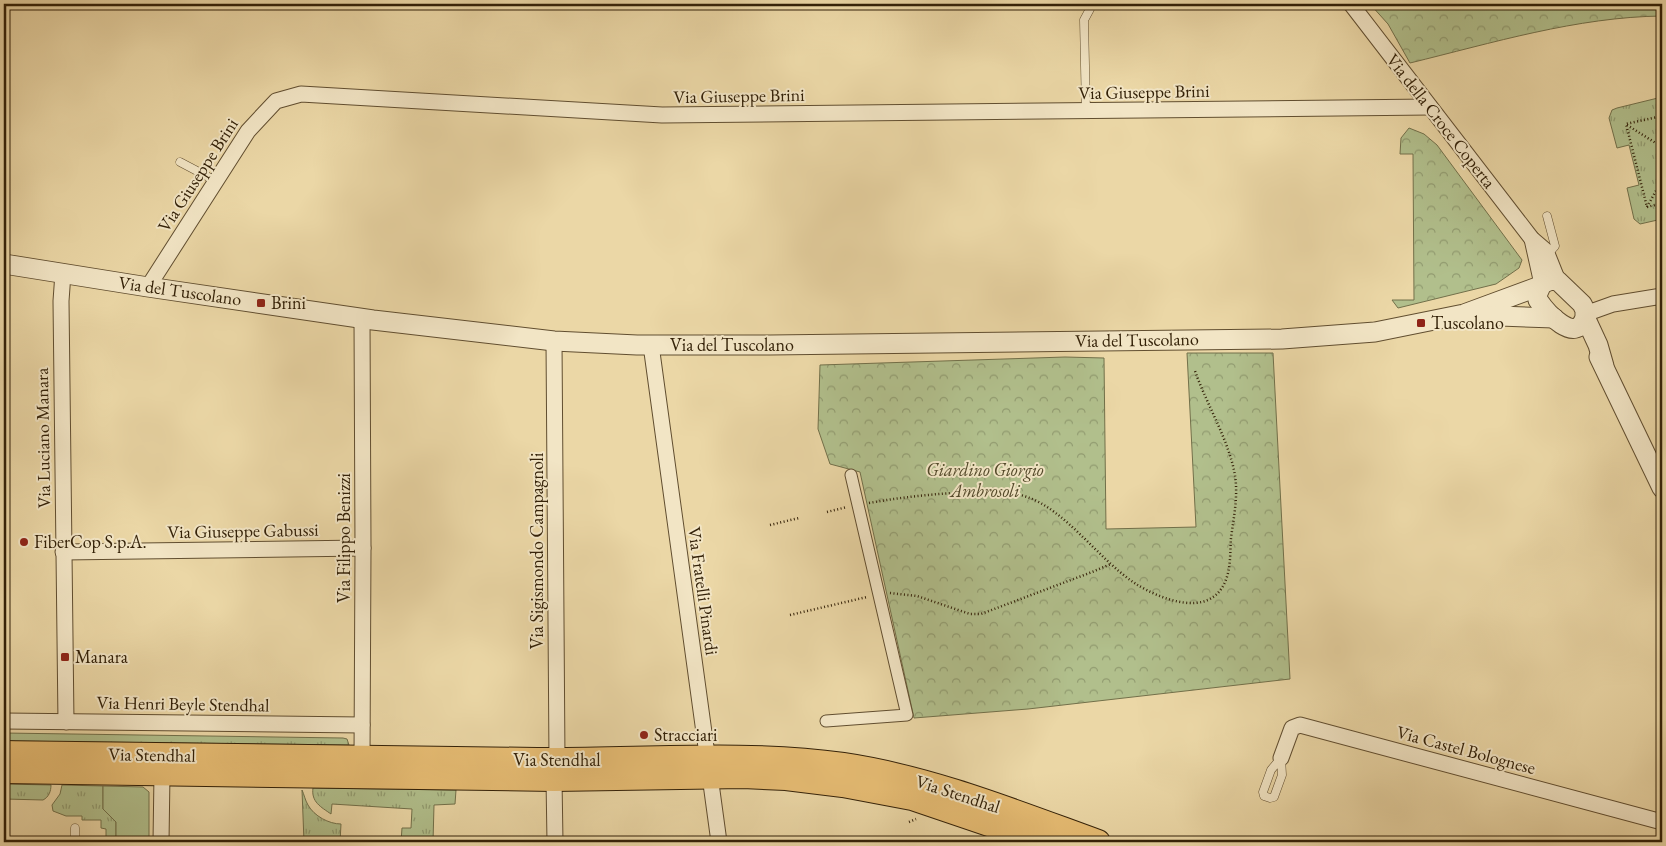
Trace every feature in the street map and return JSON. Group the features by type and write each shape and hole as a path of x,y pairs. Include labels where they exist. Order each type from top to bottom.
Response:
{"main road":[{"name":"Via Stendhal","path":"4,753 362,758 555,770"},
{"name":"Via Stendhal","path":"4,772 162,774 555,770 709,767 804,761 842,765 894,775 966,796 1098,842"},
{"name":"Via Stendhal","path":"709,767 743,776 810,780 891,793 935,805 1042,842"}],"street":[{"name":"Via della Croce Coperta","path":"1351,4 1532,239 1548,254 1547,284 1537,295 1538,300 1563,326 1580,315"},
{"name":"Via Giuseppe Brini","path":"148,287 248,131 276,101 301,94 662,115 1430,107"},
{"name":"Via della Croce Coperta","path":"1532,239 1547,284 1580,315 1598,345 1604,366 1662,488"},
{"name":"Via del Tuscolano","path":"4,264 362,318 554,341 651,345 1282,338 1375,332 1464,314 1547,284"},
{"name":"Via Luciano Manara","path":"63,273 61,301 66,722"},
{"path":"1580,315 1613,304 1662,296"},
{"name":"Via del Tuscolano","path":"1464,314 1554,318"},
{"name":"Via Filippo Benizzi","path":"362,318 362,758"},
{"name":"Via Sigismondo Campagnoli","path":"554,341 555,842"},
{"name":"Via Fratelli Pinardi","path":"651,345 719,841"},
{"path":"826,721 908,714 851,475"},
{"name":"Via Giuseppe Gabussi","path":"63,552 363,548"},
{"name":"Via Henri Beyle Stendhal","path":"4,721 362,725"},
{"name":"Via Castel Bolognese","path":"1281,758 1292,728 1300,725 1662,822"},
{"path":"161,842 162,774"}],"lane":[{"path":"1086,111 1084,20 1090,9 1090,4"},
{"path":"180,162 216,181"},
{"name":"Via della Croce Coperta","path":"1547,216 1555,246 1548,254"},
{"path":"1281,758 1282,775 1274,797 1264,796 1263,792 1271,770 1281,758"},
{"path":"75,828 75,842"},
{"path":"699,842 719,841"}],"path":[{"path":"1626,124 1662,116"},
{"path":"1626,124 1662,147"},
{"path":"1626,124 1647,206"},
{"path":"1647,206 1662,180"},
{"path":"1647,206 1662,203"},
{"path":"827,512 858,504 931,494 1007,491 1028,497 1048,507 1136,584 1166,599 1182,603 1203,602 1217,594 1226,582 1236,506 1234,470 1220,429 1195,371"},
{"path":"770,525 799,518"},
{"path":"790,615 879,594 893,593 917,596 970,614 982,614 1111,564"}],"green space":[{"path":"1370,4 1662,4 1662,16 1630,17 1567,26 1535,32 1410,63 1388,24"},
{"path":"1662,97 1662,219 1640,224 1634,219 1627,188 1639,185 1629,145 1617,148 1609,118 1612,110 1617,108"},
{"path":"1409,128 1424,134 1437,145 1522,260 1519,268 1496,284 1398,308 1392,300 1414,300 1413,154 1400,154 1401,138"},
{"name":"Giardino Giorgio Ambrosoli","path":"1187,353 1273,353 1290,679 1028,709 914,718 860,472 830,464 818,429 820,365 1065,357 1104,358 1106,529 1196,527"},
{"path":"4,733 343,738 347,739 349,745 4,741"},
{"path":"4,784 51,785 51,787 48,796 43,800 5,799 4,823"},
{"path":"62,785 103,786 103,809 116,822 116,842 106,842 106,829 101,828 101,820 82,820 82,816 66,816 53,811 52,805 60,794"},
{"path":"103,786 143,787 149,792 149,837 116,837 116,822 103,809"},
{"path":"313,788 456,790 455,804 434,805 433,842 401,842 402,828 411,828 412,809 332,804 331,814 315,801"},
{"path":"302,790 307,803 314,813 327,821 341,824 340,842 304,842"}],"place":[{"name":"Brini","path":"261,303"},
{"name":"Tuscolano","path":"1421,323"},
{"name":"FiberCop S.p.A.","path":"24,542"},
{"name":"Manara","path":"65,657"},
{"name":"Stracciari","path":"644,735"}]}
